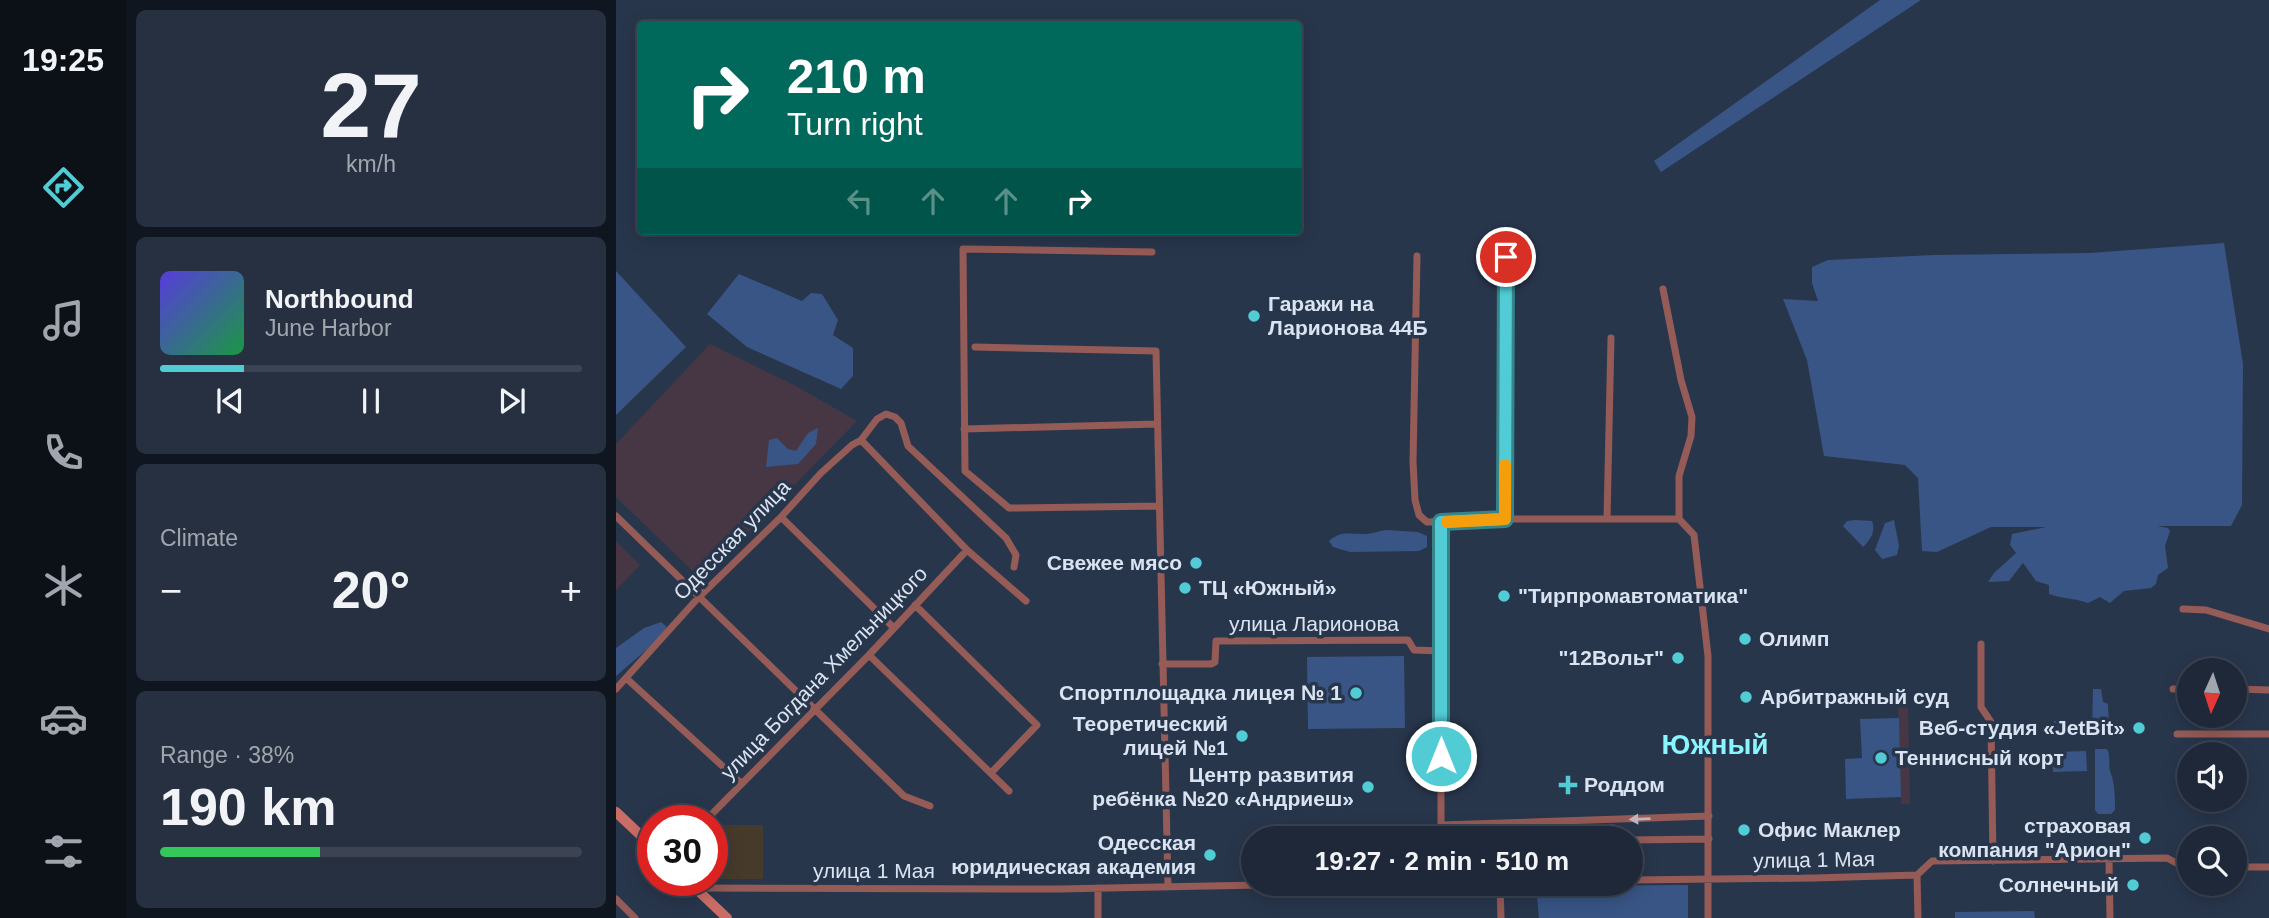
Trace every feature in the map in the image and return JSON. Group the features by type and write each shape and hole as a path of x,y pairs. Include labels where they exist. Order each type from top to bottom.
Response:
{"street":[{"path":"1153,252 963,248 964,429 965,471 1009,508 1158,506"},
{"path":"1417,256 1413,462 1415,500 1419,515 1427,522 1679,519"},
{"path":"1505,519 1506,257"},
{"path":"1663,289 1681,380 1692,417 1692,436 1679,476 1679,519 1694,535 1708,656 1708,918"},
{"path":"1607,519 1611,338"},
{"path":"975,348 1156,351 1168,886"},
{"name":"Одесская улица","path":"616,689 698,598 835,459 861,440 877,419 886,414 901,423 908,446 1006,538 1016,555 1014,567"},
{"path":"964,429 1157,424"},
{"path":"861,440 967,550 1026,601"},
{"path":"616,516 904,796 930,806"},
{"path":"780,517 893,627"},
{"path":"1441,522 1441,825 1709,816"},
{"name":"улица Богдана Хмельницкого","path":"720,805 870,655 893,627 967,550"},
{"path":"915,605 1037,724 991,773"},
{"path":"2183,609 2206,610 2269,629"},
{"name":"улица Ларионова","path":"1162,663 1211,664 1216,658 1216,641 1408,640 1414,650 1441,651"},
{"path":"1981,644 1982,707 1991,722 1993,861"},
{"path":"870,655 1009,791"},
{"path":"626,678 741,783"},
{"path":"2247,689 2269,690"},
{"path":"2177,734 2269,734"},
{"path":"616,812 637,832"},
{"path":"1643,840 1709,839"},
{"path":"2109,859 2110,918"},
{"name":"улица 1 Мая","path":"1643,880 1917,875 1932,861 2167,859 2177,864"},
{"path":"2247,867 2269,867"},
{"path":"1917,875 1918,918"},
{"name":"улица 1 Мая","path":"728,884 1098,888 1241,885"},
{"path":"1098,888 1098,918"},
{"path":"704,896 727,918"},
{"path":"1500,896 1501,918"},
{"path":"616,900 635,918"}],"shaded area":[{"path":"1880,0 1921,0 1661,172 1654,161"},
{"path":"2224,243 2243,364 2242,505 2231,526 2157,526 2170,531 2165,546 2168,568 2158,575 2156,584 2151,588 2124,591 2110,603 2100,597 2088,603 2049,594 2049,585 2036,581 2023,563 2009,581 1988,582 2016,553 2010,545 2012,534 2046,527 1991,527 1937,552 1922,551 1918,478 1905,465 1824,456 1807,360 1783,299 1818,301 1812,283 1812,267 1828,260 1934,255 2090,253"},
{"path":"616,271 686,347 616,415"},
{"path":"739,274 802,301 811,293 822,294 838,320 833,335 853,348 853,376 841,389 747,347 707,314"},
{"path":"710,344 794,385 857,421 702,580 616,497 616,444"},
{"path":"818,428 816,444 798,464 766,467 769,440 777,438 788,449 796,451 808,433"},
{"path":"1894,520 1899,546 1897,555 1882,559 1875,550 1885,523"},
{"path":"1847,521 1872,521 1872,536 1863,547 1843,526"},
{"path":"1386,530 1418,532 1427,536 1427,547 1419,551 1350,552 1333,547 1329,541 1341,534 1368,534"},
{"path":"616,541 640,565 616,590"},
{"path":"661,622 667,627 658,640 616,676 616,648 644,628"},
{"name":"Спортплощадка лицея № 1","path":"1404,656 1405,728 1308,729 1307,657"},
{"path":"2093,689 2101,689 2103,702 2108,704 2109,730 2105,733 2094,733 2092,730"},
{"path":"1898,704 1908,704 1910,804 1901,804"},
{"name":"Теннисный корт","path":"1899,718 1901,797 1846,799 1845,759 1862,758 1860,719"},
{"path":"2054,721 2084,721 2084,731 2055,731"},
{"path":"2095,749 2107,749 2109,754 2115,800 2115,810 2111,814 2098,814 2095,810"},
{"path":"2086,751 2087,771 2053,772 2053,752"},
{"path":"1585,824 1615,824 1615,826"},
{"path":"728,825 763,825 763,879 728,879"},
{"path":"1643,885 1688,885 1688,918 1539,918 1537,896 1643,896"},
{"path":"2034,911 2035,918 1955,918 1955,912"}],"slow traffic":[{"path":"1447,522 1505,519 1505,465"}],"place":[{"name":"Гаражи на Ларионова 44Б","path":"1254,316"},
{"name":"Свежее мясо","path":"1196,563"},
{"name":"ТЦ «Южный»","path":"1185,588"},
{"name":"\"Тирпромавтоматика\"","path":"1504,596"},
{"name":"Олимп","path":"1745,639"},
{"name":"\"12Вольт\"","path":"1678,658"},
{"name":"Спортплощадка лицея № 1","path":"1356,693"},
{"name":"Арбитражный суд","path":"1746,697"},
{"name":"Веб-студия «JetBit»","path":"2139,728"},
{"name":"Теоретический лицей №1","path":"1242,736"},
{"name":"Теннисный корт","path":"1881,758"},
{"name":"Роддом","path":"1568,785"},
{"name":"Центр развития ребёнка №20 «Андриеш»","path":"1368,787"},
{"name":"Офис Маклер","path":"1744,830"},
{"name":"страховая компания \"Арион\"","path":"2145,838"},
{"name":"Одесская юридическая академия","path":"1210,855"},
{"name":"Солнечный","path":"2133,885"}],"district":[{"name":"Южный","path":"1715,744"}],"route":[{"path":"1441,756 1441,522 1505,519 1506,257"}]}
